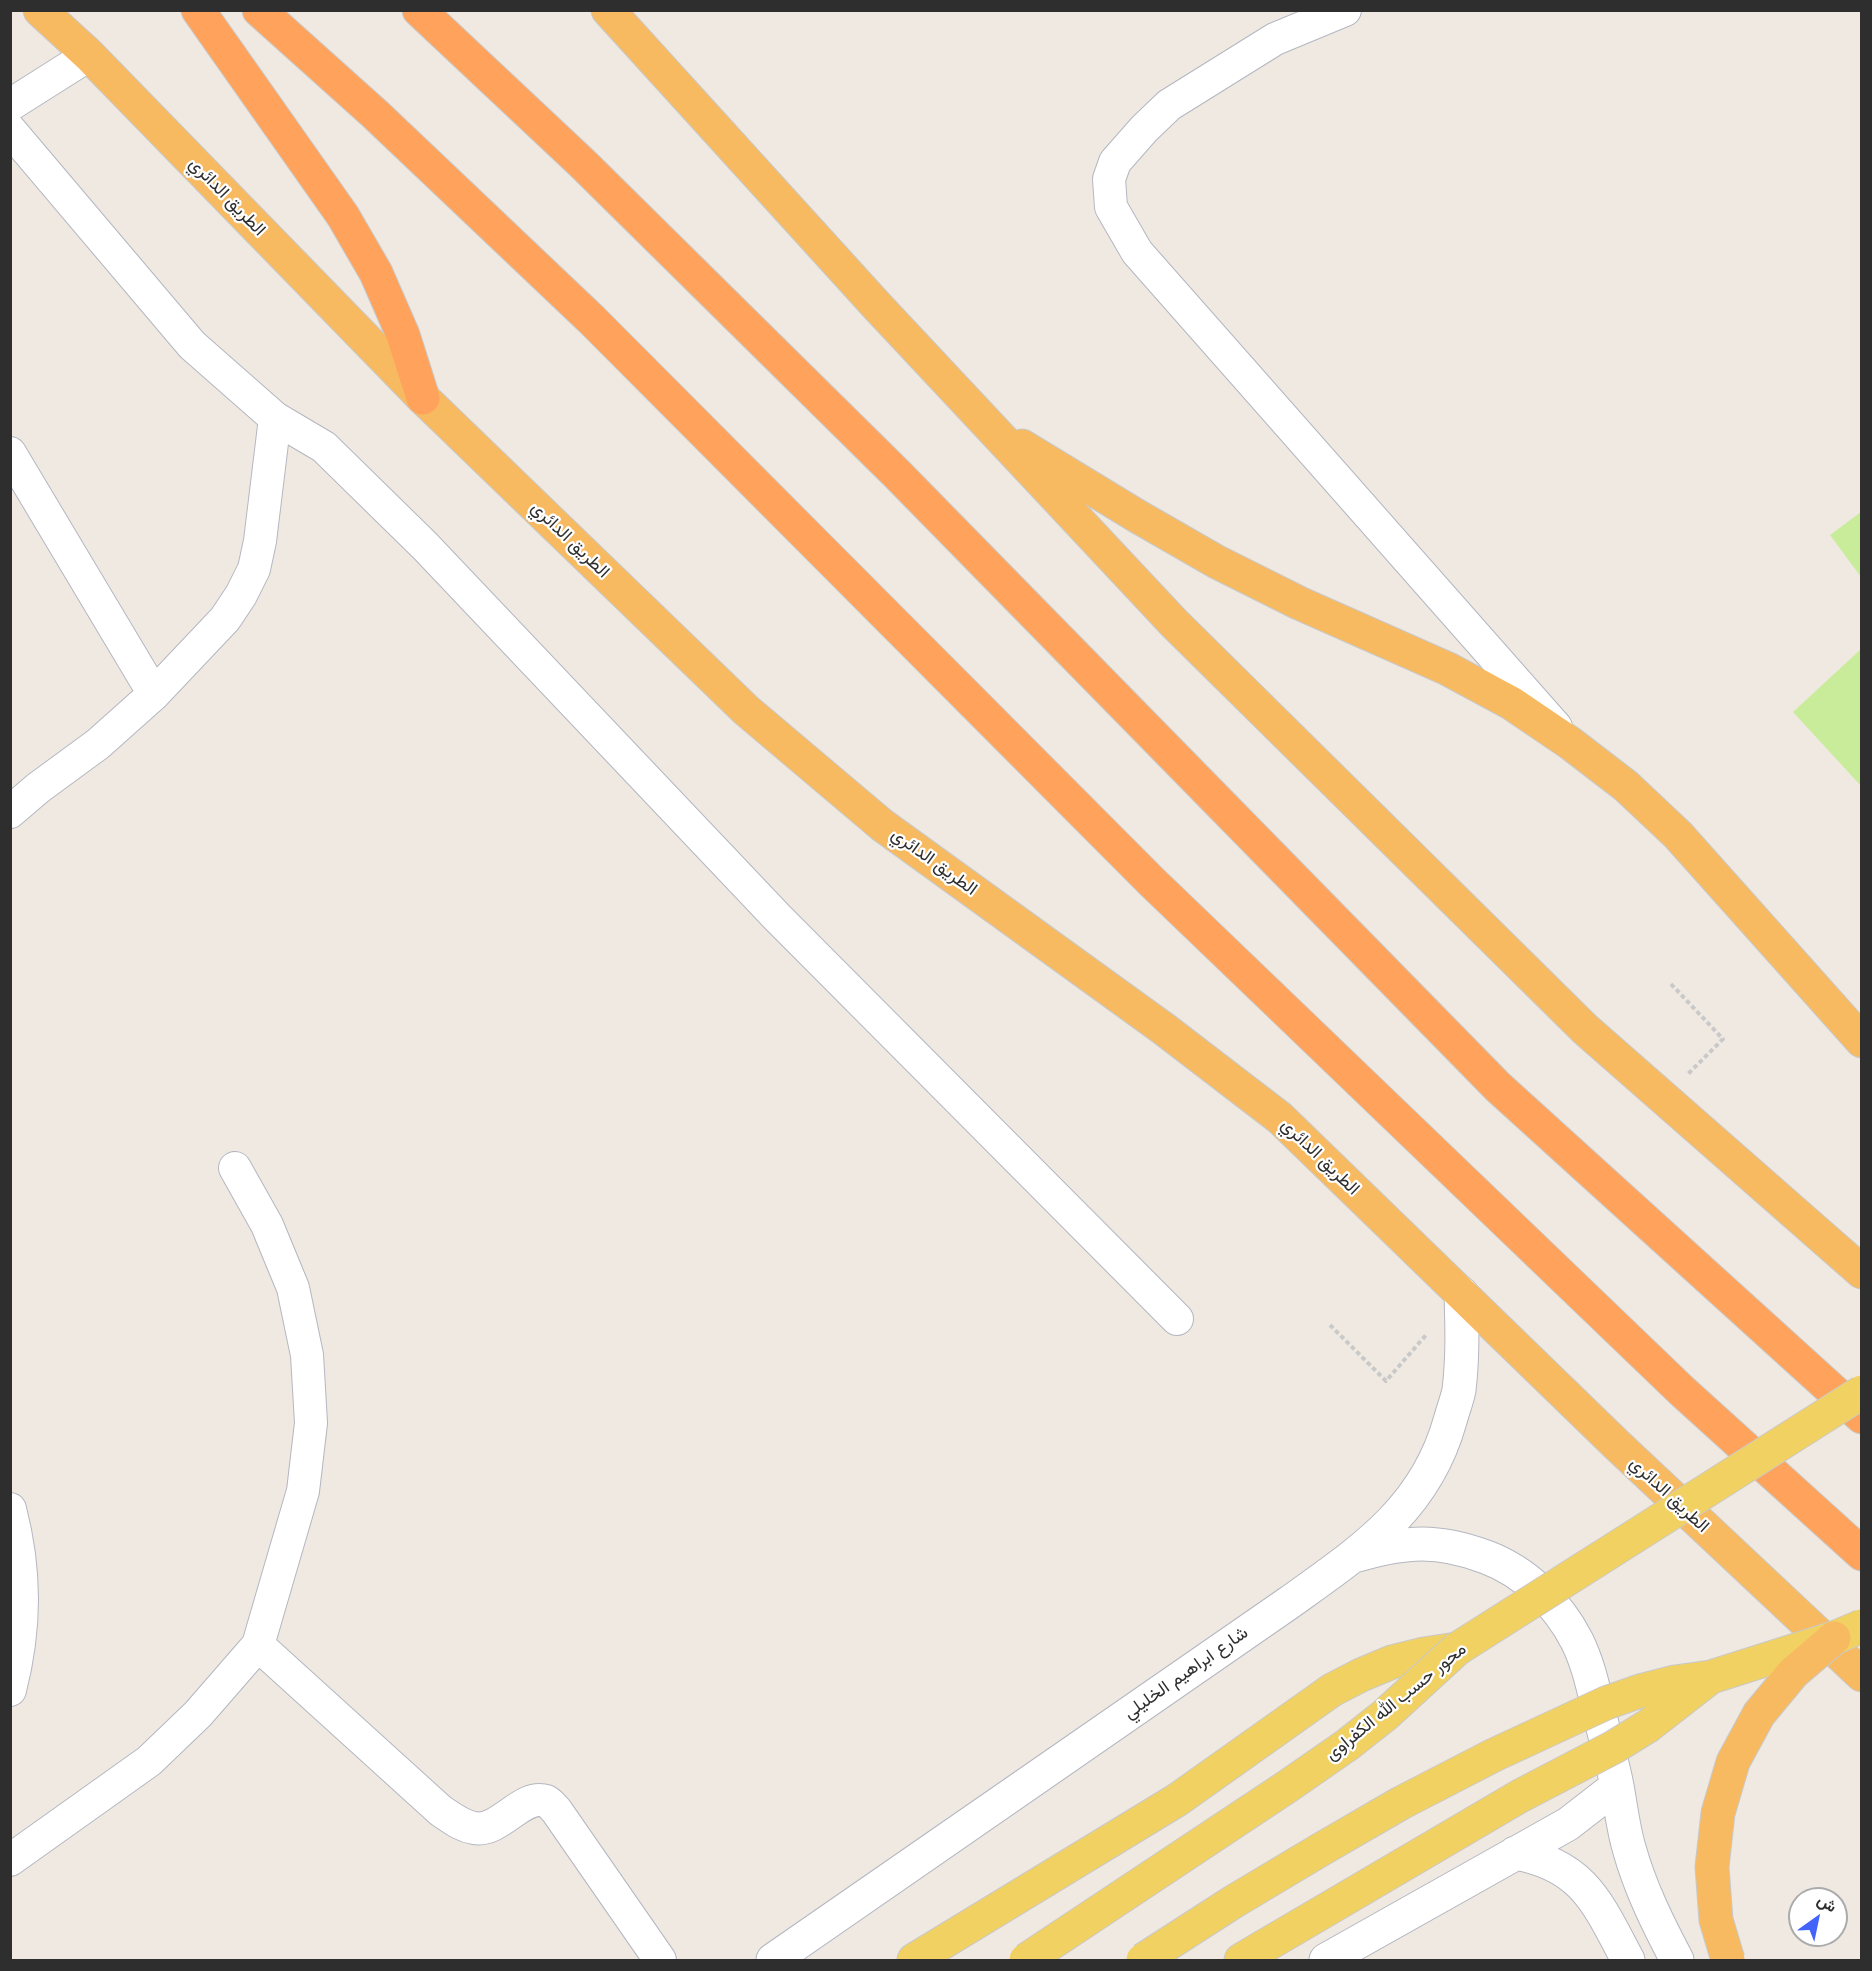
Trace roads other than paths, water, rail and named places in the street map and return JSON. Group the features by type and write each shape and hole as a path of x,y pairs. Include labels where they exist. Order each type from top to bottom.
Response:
{"highway":[{"name":"الطريق الدائري","path":"40,10 89,55 423,398 747,710 882,825 1164,1029 1280,1118 1616,1444 1862,1675"},
{"path":"198,10 343,216 360,244 376,273 403,334 423,398"},
{"path":"259,10 375,114 592,320 1152,882 1682,1391 1862,1554"},
{"path":"419,10 583,164 897,474 1498,1087 1862,1417"},
{"path":"608,10 987,424 1174,623 1585,1029 1862,1272"},
{"path":"987,424 1217,562 1299,603 1448,669 1511,703 1570,742 1626,786 1678,835 1862,1041"},
{"path":"1728,1960 1716,1920 1712,1866 1718,1813 1734,1762 1759,1714 1793,1672 1848,1632"}],"main road":[{"name":"محور حسب الله الكفراوى","path":"1026,1960 1279,1793 1347,1745 1385,1715 1457,1649 1862,1392"},
{"path":"1143,1960 1320,1850 1401,1803 1494,1755 1606,1703 1631,1694 1675,1682 1710,1677 1848,1632"},
{"path":"914,1960 1177,1800 1332,1690 1392,1662 1457,1649"},
{"path":"1252,1954 1509,1802 1614,1747 1656,1720 1710,1677"}],"street":[{"path":"1345,10 1275,39 1169,105 1115,162 1109,179 1111,207 1137,252 1570,742"},
{"path":"10,105 89,55"},
{"path":"10,130 192,345 274,418 324,447 425,546 777,917 1177,1320"},
{"path":"10,812 38,788 98,744 154,694 225,619 241,596 254,569 260,541 274,418"},
{"path":"13,464 154,694"},
{"path":"12,1855 149,1761 198,1714 258,1645 303,1491 311,1423 308,1355 293,1288 267,1225 235,1168"},
{"name":"شارع ابراهيم الخليلي","path":"773,1960 1354,1556 1394,1521 1423,1482 1445,1439 1459,1392 1462,1344 1461,1293"},
{"path":"10,1509 17,1535 22,1576 23,1619 17,1662 10,1689"},
{"path":"1354,1556 1390,1546 1428,1543 1465,1549 1500,1563 1532,1583 1558,1610 1578,1642 1591,1678 1617,1786 1621,1817 1637,1876 1651,1910 1677,1960"},
{"path":"258,1645 441,1811 458,1822 476,1829 496,1824 534,1800 547,1801 556,1810 660,1960"},
{"path":"1326,1960 1568,1824 1617,1786"},
{"path":"1515,1853 1537,1857 1559,1866 1578,1880 1594,1897 1628,1960"},
{"path":"1594,1897 1602,1888 1613,1882 1637,1876"}]}
